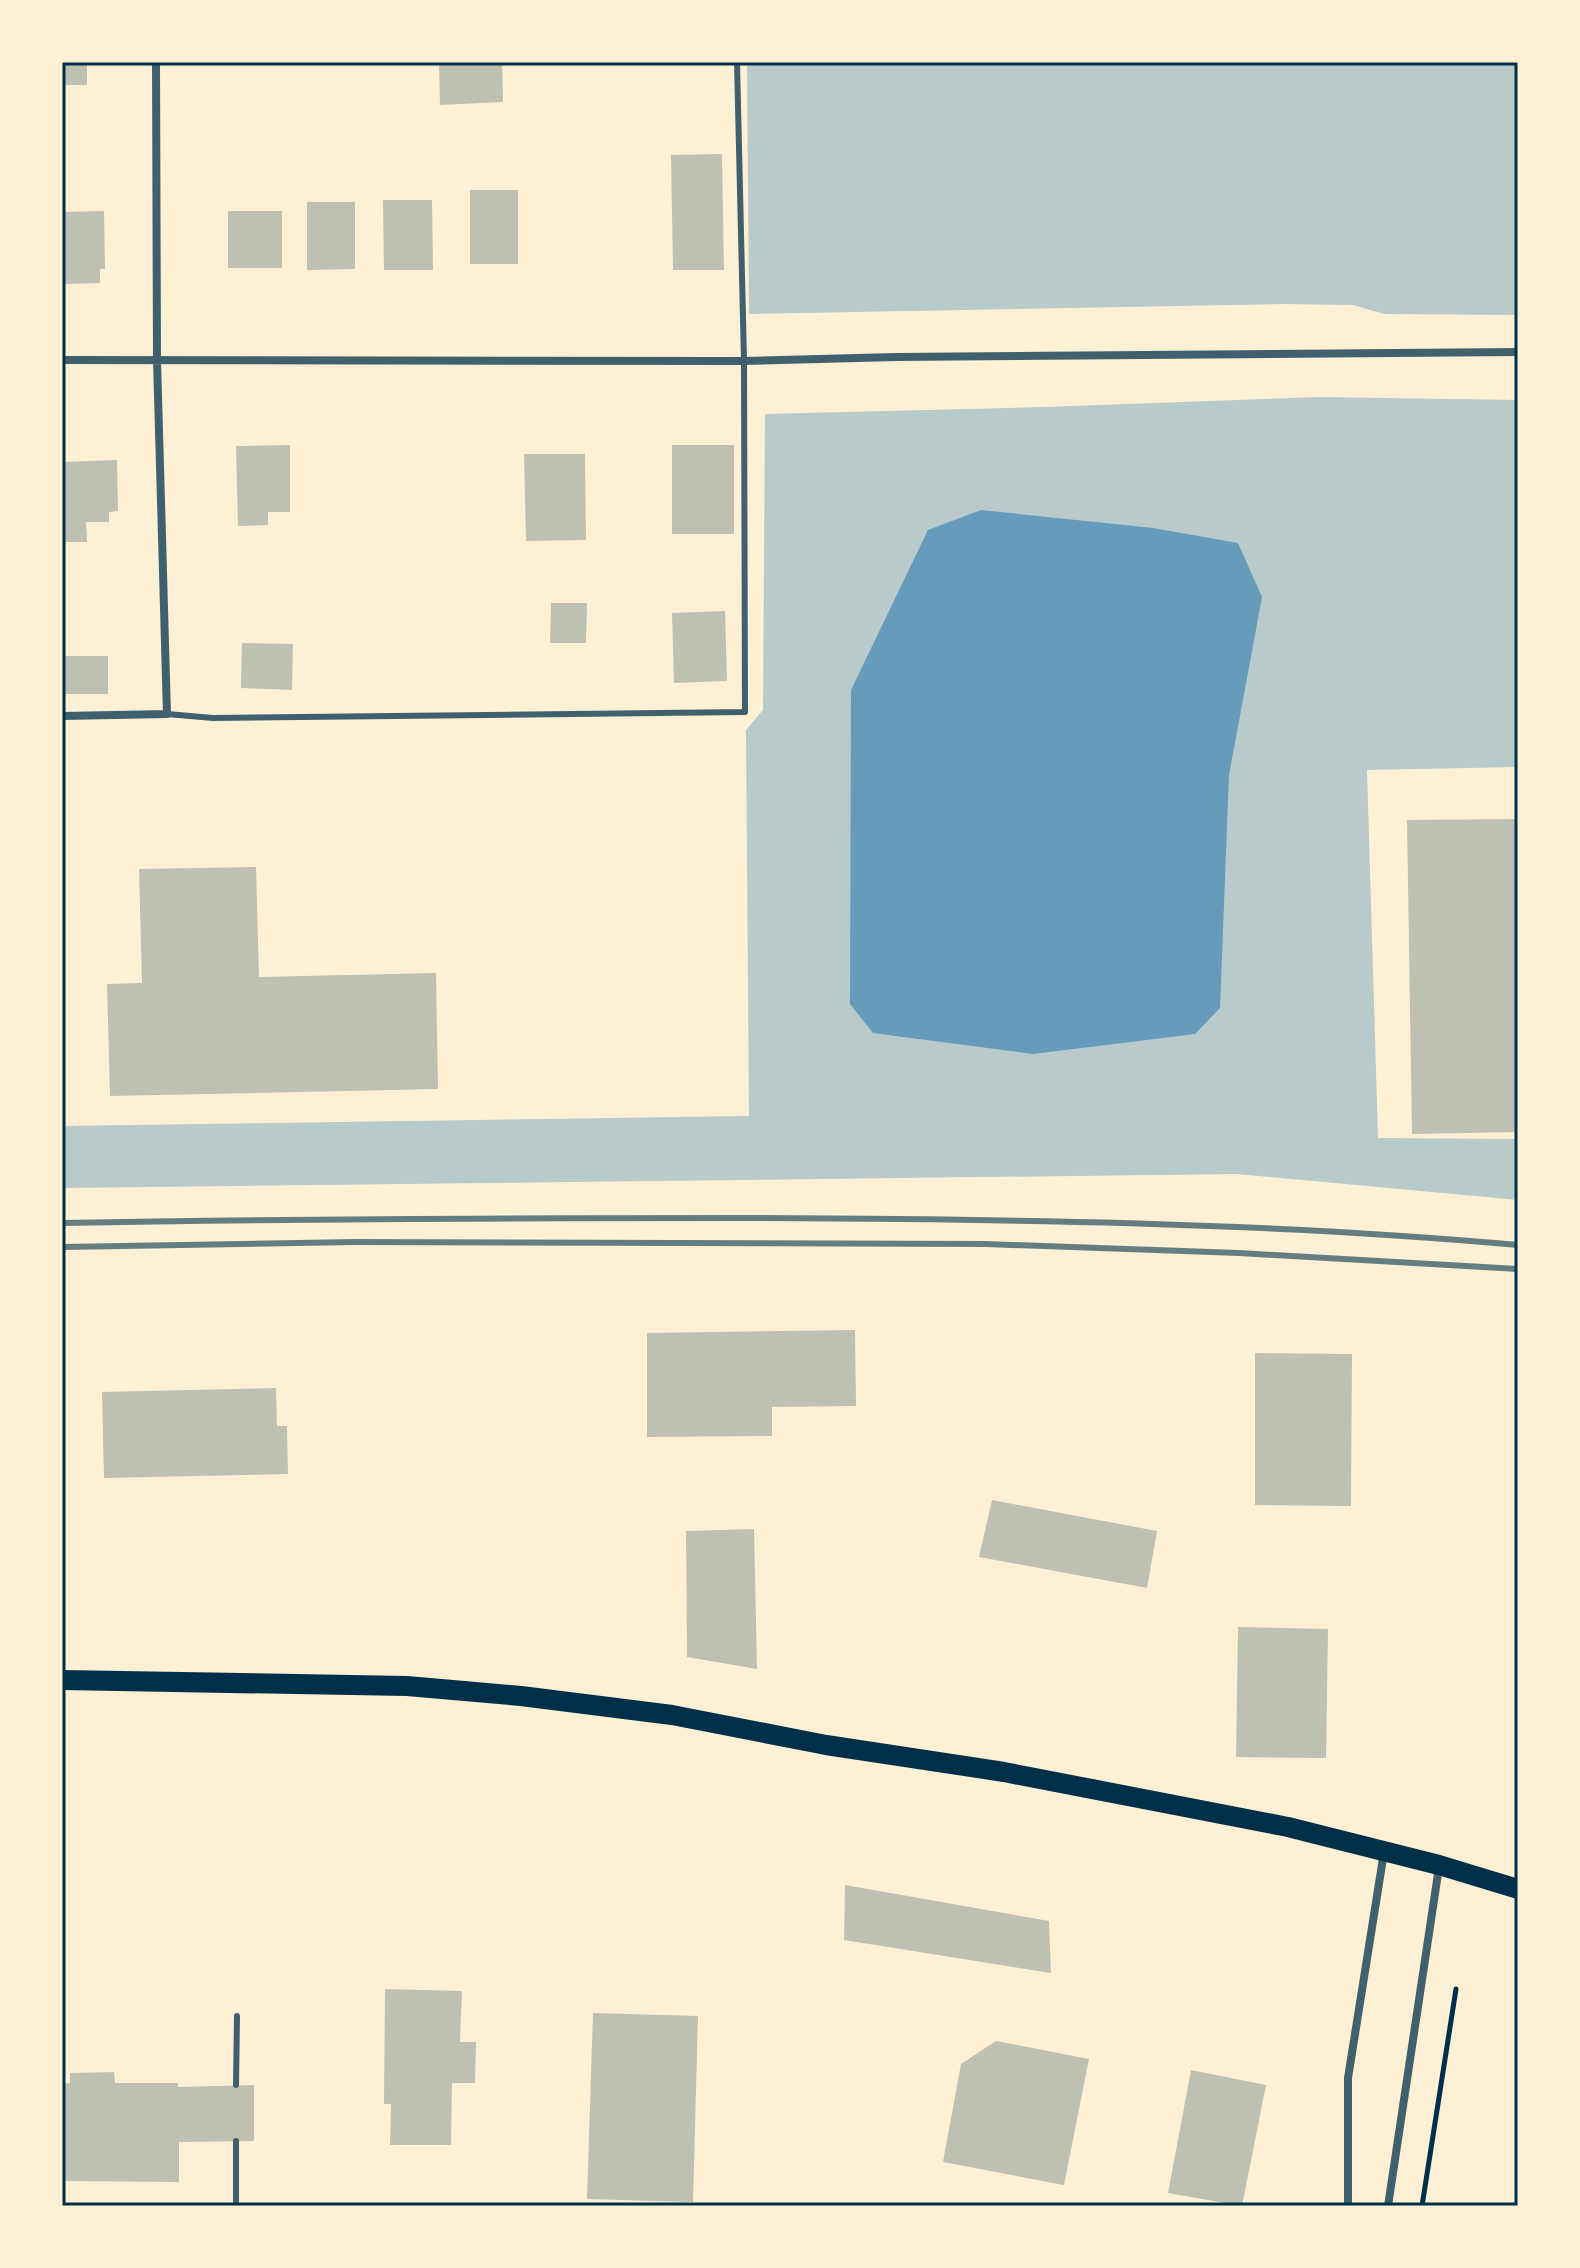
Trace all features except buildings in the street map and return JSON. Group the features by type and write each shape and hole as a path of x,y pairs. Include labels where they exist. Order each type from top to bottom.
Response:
{"main road":[{"path":"62,1680 407,1686 521,1696 672,1715 826,1745 1004,1772 1288,1827 1439,1865 1518,1889"}],"street":[{"path":"62,716 167,714 157,360 156,62"},
{"path":"62,360 744,361 1518,352"},
{"path":"1348,2206 1348,2078 1384,1851"},
{"path":"1388,2206 1439,1865"}],"lane":[{"path":"167,714 213,718 745,712 744,361 737,62"},
{"path":"236,2085 237,2016"},
{"path":"236,2141 236,2206"}],"path":[{"path":"1422,2206 1456,1989"}],"shaded area":[{"path":"747,62 1518,62 1518,315 1384,314 1353,305 1283,304 749,314"},
{"path":"1319,397 1518,400 1518,767 1367,770 1378,1138 1518,1139 1518,1200 1237,1174 62,1188 62,1126 749,1116 746,730 763,710 765,414"}],"water":[{"path":"981,510 1153,528 1238,543 1262,597 1229,775 1220,1008 1195,1034 1033,1054 873,1033 850,1004 851,690 928,530"}],"railway":[{"path":"62,1223 937,1219 1324,1231 1518,1245"},
{"path":"62,1247 355,1242 986,1244 1239,1253 1518,1269"}]}
